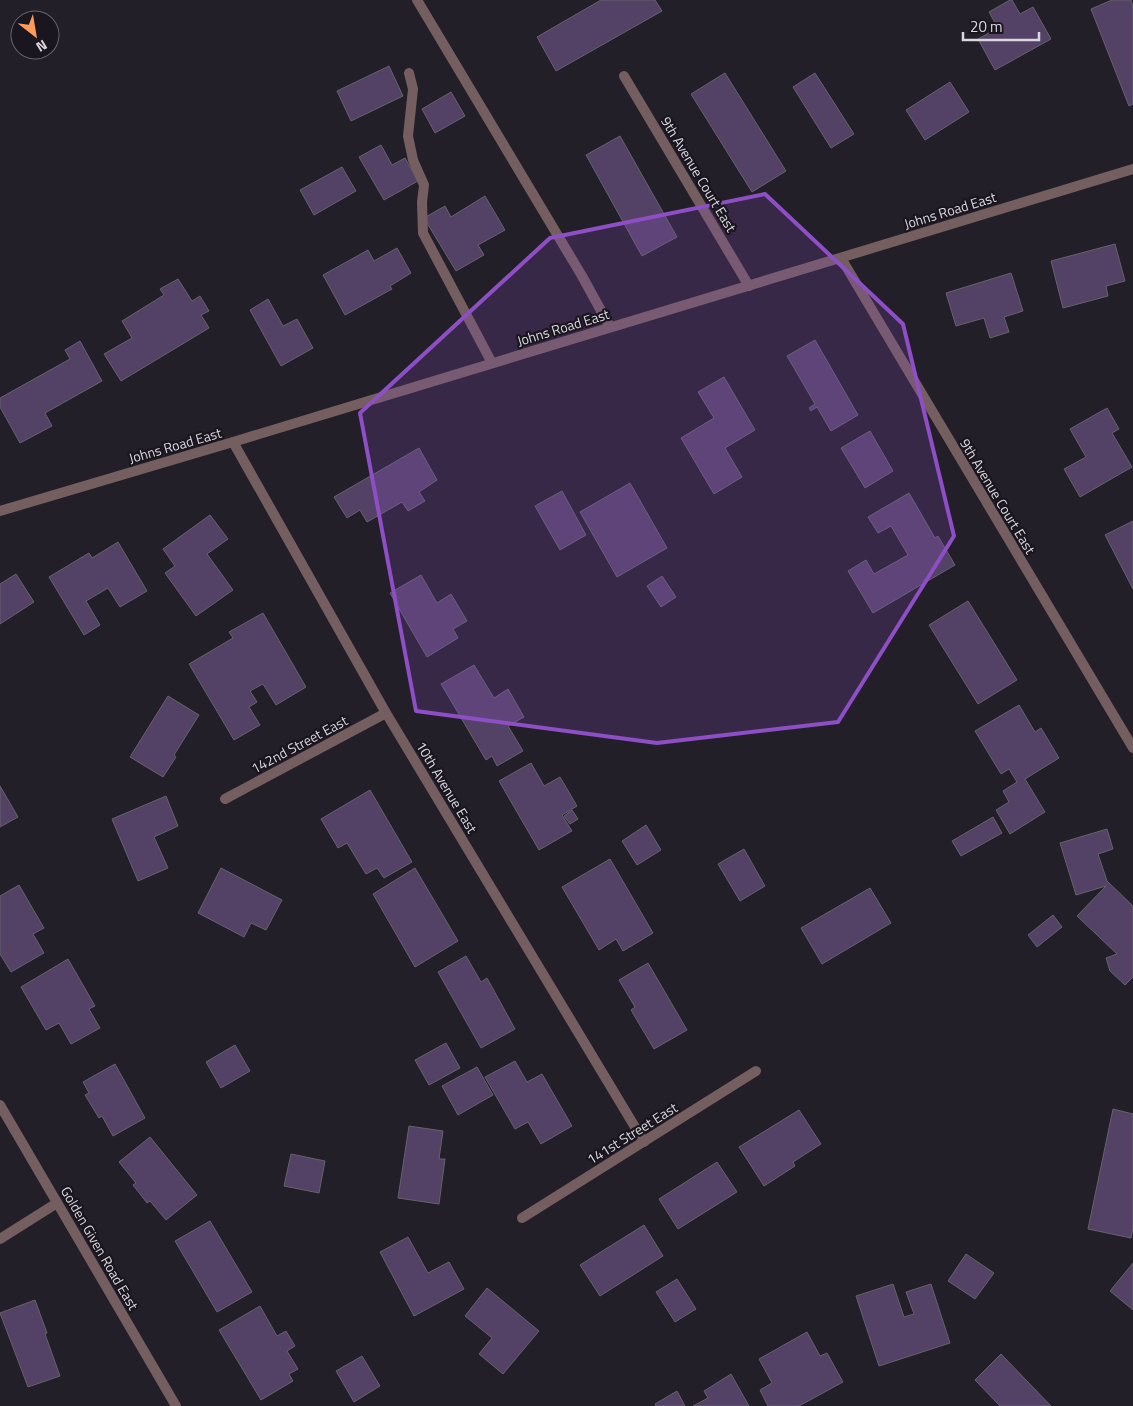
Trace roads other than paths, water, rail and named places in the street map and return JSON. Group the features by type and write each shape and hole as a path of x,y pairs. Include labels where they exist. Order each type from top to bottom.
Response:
{"street":[{"path":"417,0 582,276 610,328"},
{"path":"409,74 413,89 408,136 413,160 424,185 422,202 423,233 492,363"},
{"name":"9th Avenue Court East","path":"624,76 749,286"},
{"name":"Johns Road East","path":"0,511 234,442 1133,169"},
{"name":"9th Avenue Court East","path":"841,258 1133,748"},
{"name":"10th Avenue East","path":"234,442 386,712 644,1142"},
{"name":"142nd Street East","path":"225,799 386,712"},
{"name":"141st Street East","path":"522,1218 756,1071"},
{"name":"Golden Given Road East","path":"0,1105 176,1406"},
{"path":"0,1239 58,1203"}]}
